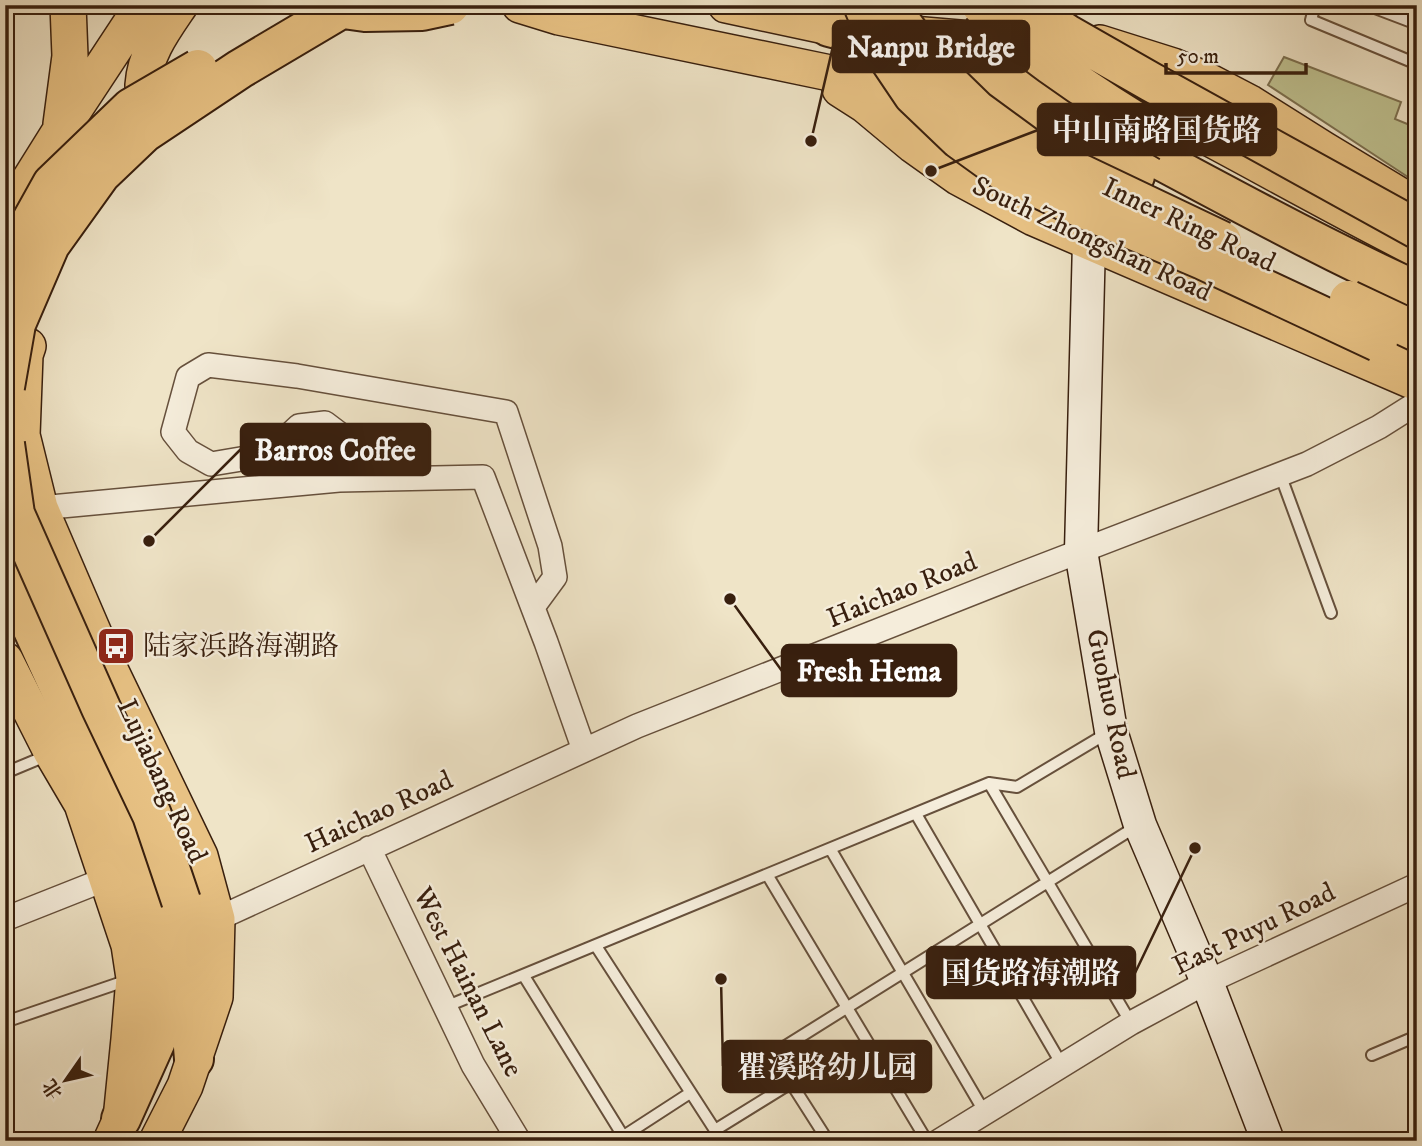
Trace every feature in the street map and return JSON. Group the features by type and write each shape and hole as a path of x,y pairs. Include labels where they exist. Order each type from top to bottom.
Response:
{"highway":[{"path":"5,278 18,245 52,184 131,108 305,5"},
{"path":"320,5 365,12 422,11 450,5"},
{"path":"5,387 16,324 50,246 101,174 145,133 240,69 348,5"},
{"path":"863,5 882,49 913,95 959,139 1006,173 1203,260 1417,360"},
{"name":"Inner Ring Road","path":"891,5 938,72 977,110 1033,151 1417,332"},
{"path":"1034,15 1417,229"},
{"path":"976,22 994,19 1084,89 1131,119 1417,271"},
{"path":"829,27 950,59 1000,77 1025,105 1417,315"},
{"path":"866,85 909,86 952,94 990,106 1025,105 1230,198 1377,273 1417,290"},
{"path":"5,444 15,514 152,815 163,897 194,1059"},
{"path":"5,558 28,619 114,807 163,897 153,967 156,1041 116,1130"}],"main road":[{"path":"60,131 69,56 68,5"},
{"path":"5,219 143,5"},
{"name":"Lujiabang Road","path":"157,1141 185,1086 215,997 217,919 200,856 104,657 40,508 22,435 25,355 56,261 91,201 135,143 146,111 143,84 152,48 180,5"},
{"name":"South Zhongshan Road","path":"520,5 559,17 830,73 866,85 906,101 1152,222 1417,344"},
{"path":"726,5 829,27 976,22 998,35 1034,15"},
{"path":"1034,15 1074,54 1153,107"},
{"path":"1034,15 1061,36 1101,43 1173,66 1206,80 1250,103 1417,206"},
{"path":"976,22 1020,50 1058,61 1153,107 1417,249"},
{"name":"South Zhongshan Road","path":"786,63 865,105 913,145 958,177 1034,218 1417,383"},
{"path":"5,660 52,753 82,804 129,946 134,978 116,1130"}],"street":[{"name":"Guohuo Road","path":"1090,242 1081,551 1111,730 1140,825 1207,982 1268,1141"},
{"path":"376,479 362,451 325,423 299,426 265,455 211,464 188,451 173,432 188,377 208,365 297,376 506,412 550,547 555,577 533,607"},
{"name":"Haichao Road","path":"217,919 637,726 1307,464 1379,427 1417,403"},
{"path":"5,523 40,508 339,480 483,477 584,750"},
{"name":"West Hainan Lane","path":"369,848 473,1065 519,1141"},
{"path":"5,919 106,879"},
{"name":"East Puyu Road","path":"939,1141 1131,1023 1207,982 1417,884"}],"lane":[{"path":"1315,5 1311,20 1417,64"},
{"path":"1367,5 1417,24"},
{"path":"1280,474 1331,613"},
{"path":"445,1007 989,783 1017,787 1111,730"},
{"path":"5,773 52,753"},
{"path":"989,783 1131,1023"},
{"path":"916,814 1062,1065"},
{"path":"828,1141 791,1083 776,1052 1140,825"},
{"path":"831,850 985,1113"},
{"path":"768,876 927,1141"},
{"path":"596,946 722,1141"},
{"path":"524,975 620,1138 690,1093"},
{"path":"5,1022 134,978"},
{"path":"1372,1055 1417,1036"},
{"path":"715,1130 791,1083"}],"green space":[{"path":"1284,57 1401,102 1395,119 1417,128 1417,183 1268,85"}],"place":[{"name":"Nanpu Bridge","path":"811,141"},
{"name":"中山南路国货路","path":"931,171"},
{"name":"Barros Coffee","path":"149,541"},
{"name":"Fresh Hema","path":"730,599"},
{"name":"陆家浜路海潮路","path":"116,646"},
{"name":"国货路海潮路","path":"1195,848"},
{"name":"瞿溪路幼儿园","path":"721,979"}]}
